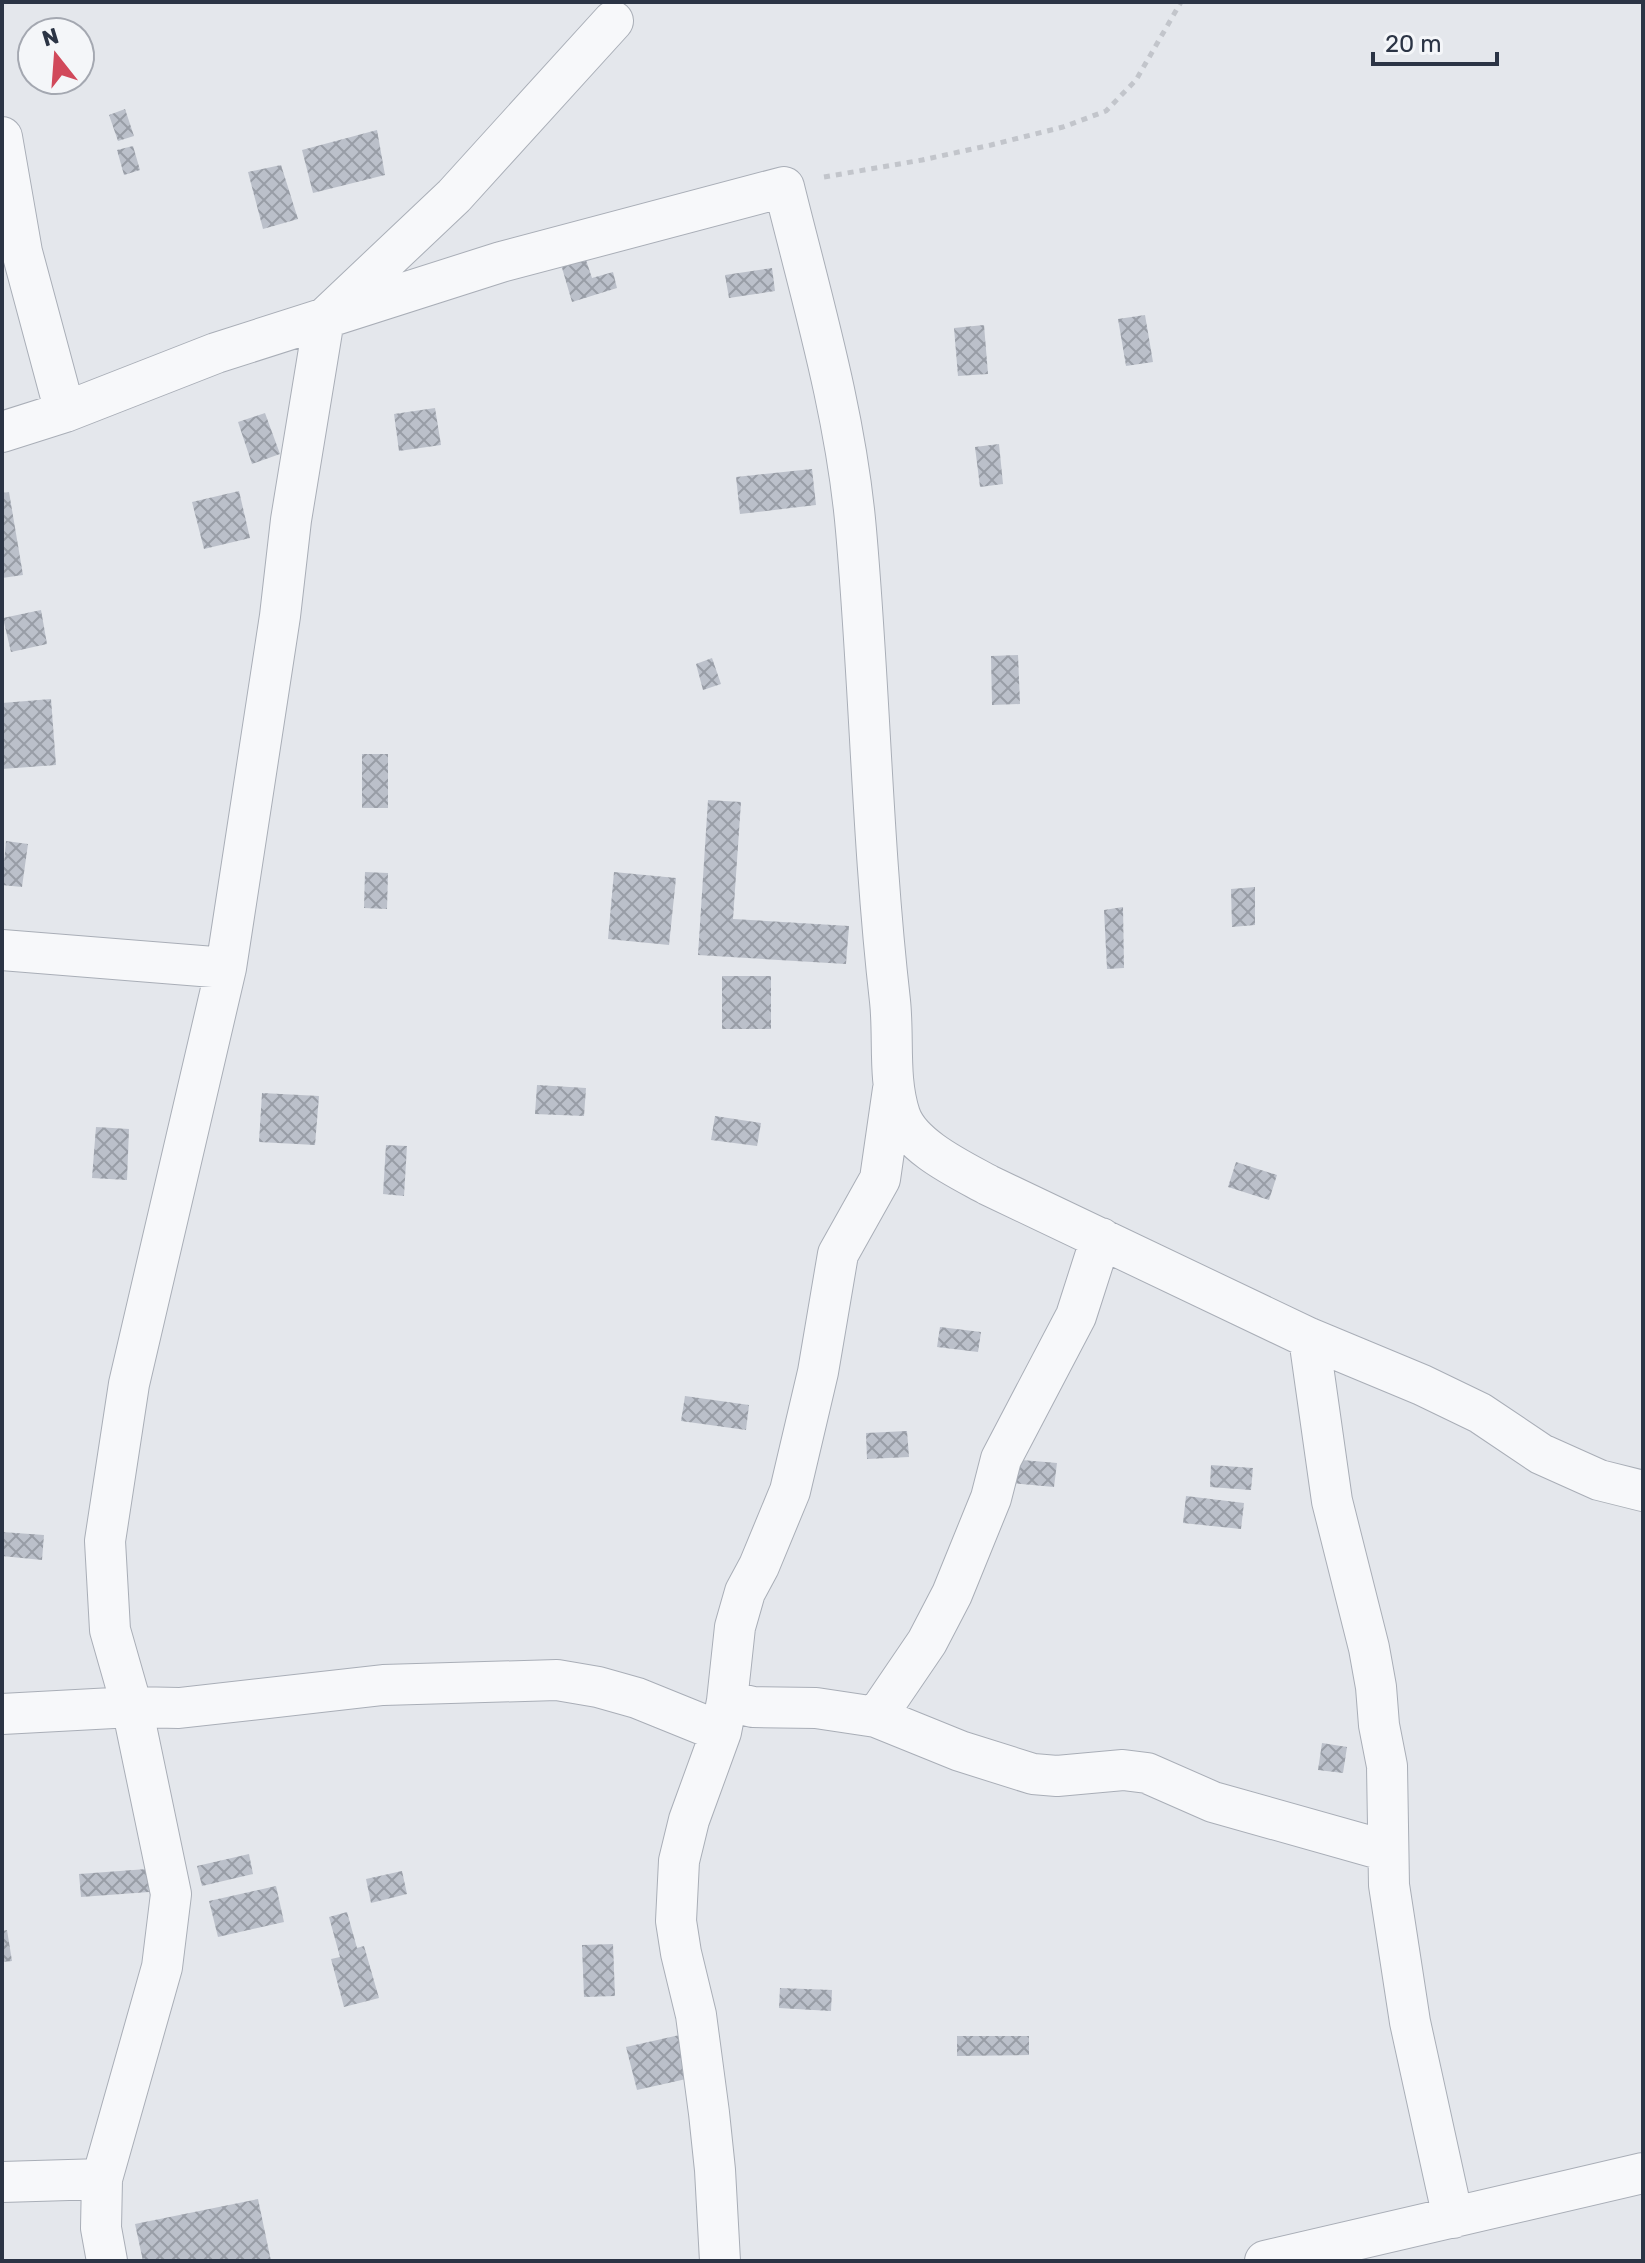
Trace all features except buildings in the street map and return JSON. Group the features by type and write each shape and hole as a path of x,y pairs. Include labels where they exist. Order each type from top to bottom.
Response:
{"street":[{"path":"107,2261 101,2228 102,2179 162,1967 171,1894 132,1707 110,1630 105,1541 129,1384 226,968 280,616 293,507 324,319 454,196 613,21"},
{"path":"2,137 22,252 65,412"},
{"path":"2,432 65,412 216,353 501,262 784,187 835,394 856,527 883,939 892,1024 894,1083 901,1118 919,1142 949,1164 988,1185 1309,1338 1480,1413 1541,1454 1599,1480 1643,1491"},
{"path":"2,950 226,968"},
{"path":"720,2261 709,2113 696,2015 676,1921 676,1889 689,1820 724,1716 735,1627 745,1592 790,1491 818,1372 838,1254 880,1179 894,1083"},
{"path":"876,1717 927,1642 952,1594 991,1498 1001,1459 1076,1316 1101,1238"},
{"path":"1309,1338 1332,1501 1376,1687 1387,1766 1389,1885 1410,2022 1453,2218"},
{"path":"2,1714 132,1707 179,1708 383,1685 557,1680 637,1698 673,1714 724,1716 753,1707 816,1708 876,1717 960,1751 1033,1774 1057,1776 1115,1770 1147,1773 1213,1802 1387,1851"},
{"path":"1265,2261 1643,2173"},
{"path":"2,2182 102,2179"}],"path":[{"path":"784,187 991,145 1063,127 1106,111 1136,80 1181,2"}]}
